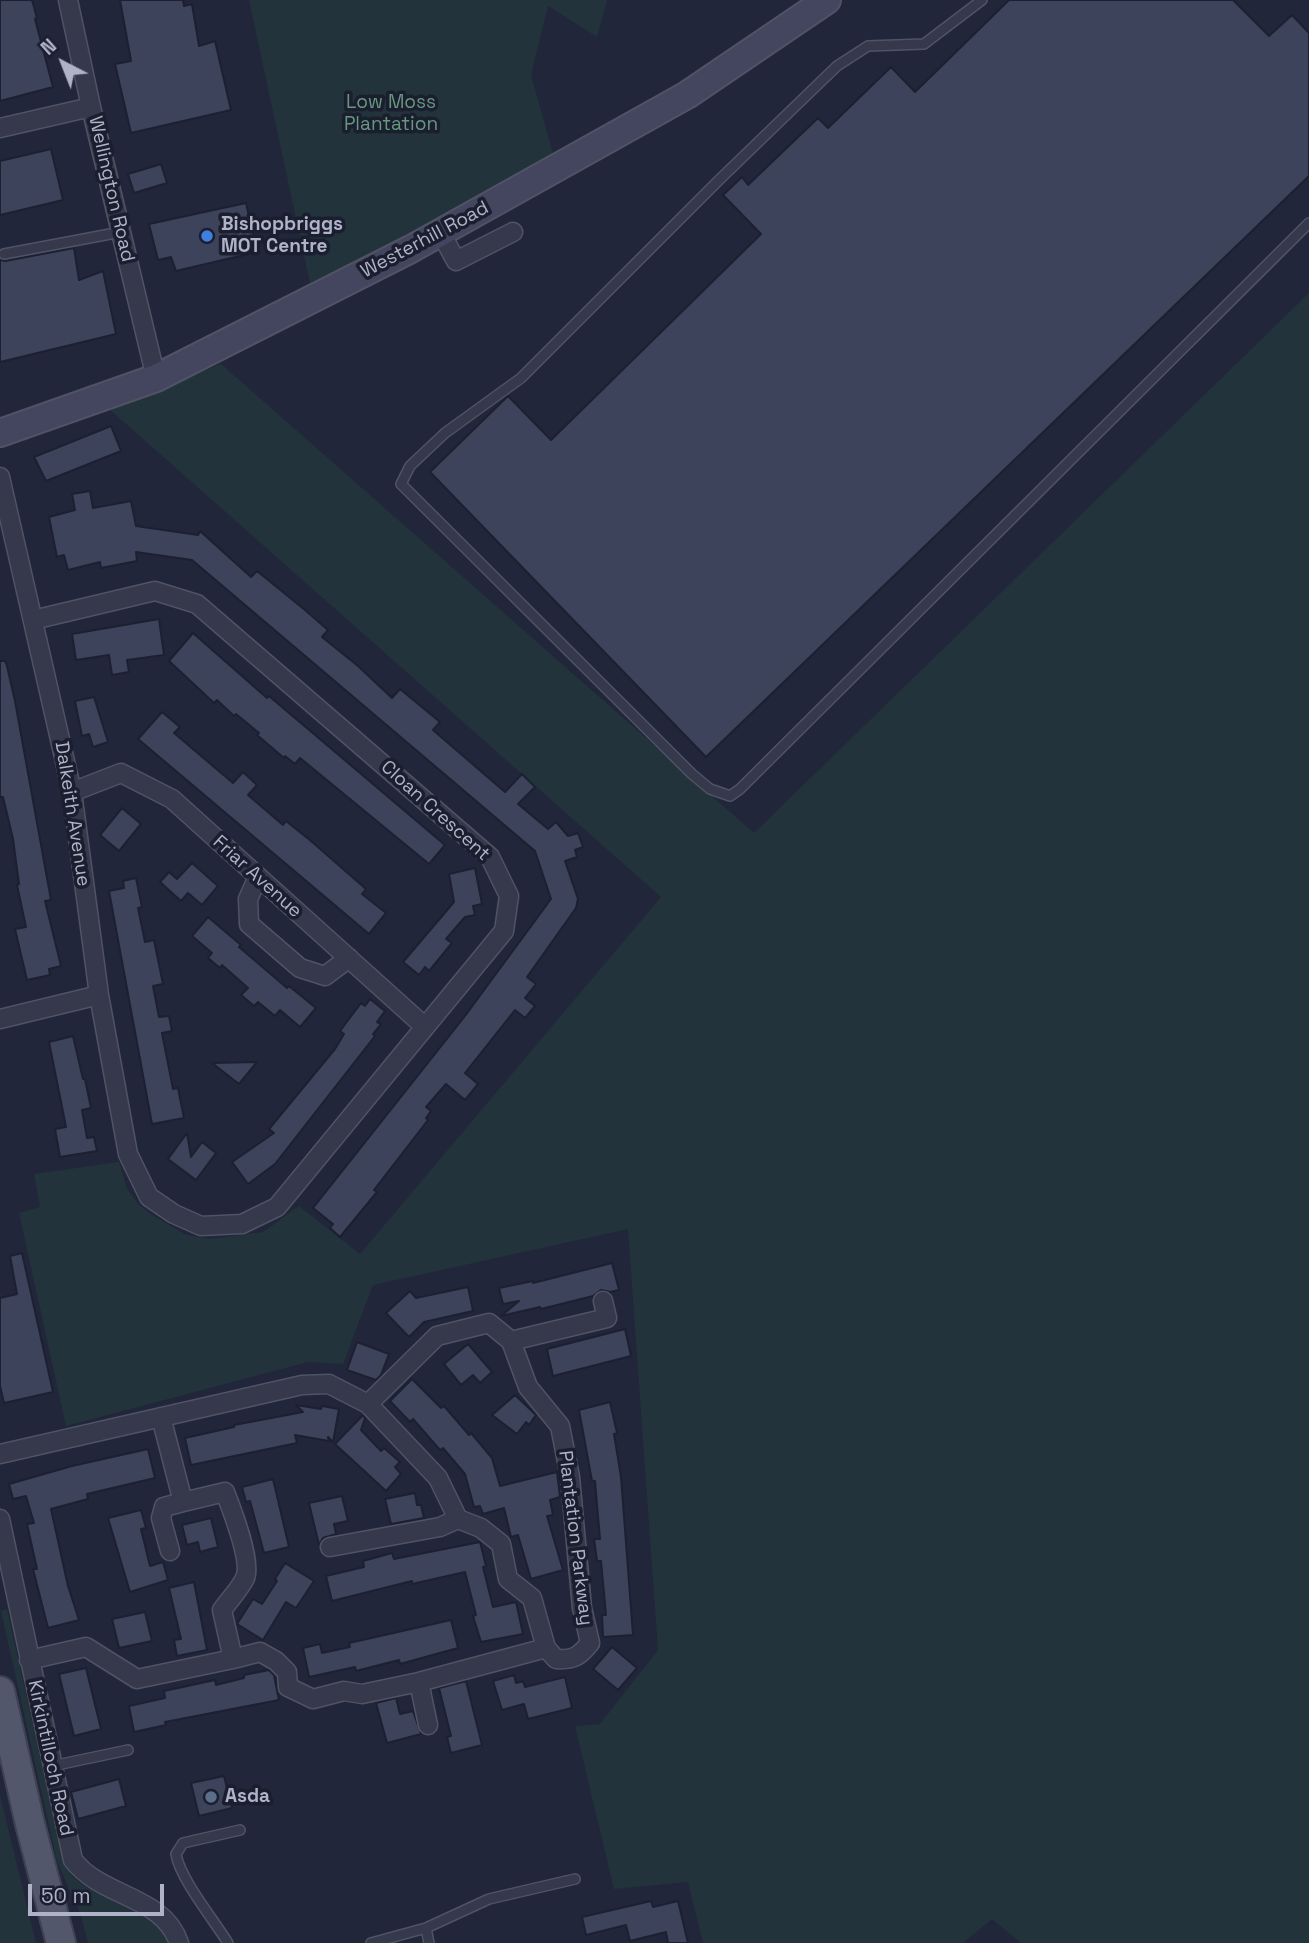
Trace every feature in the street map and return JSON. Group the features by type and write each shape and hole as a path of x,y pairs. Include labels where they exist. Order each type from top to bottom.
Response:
{"main road":[{"name":"Kirkintilloch Road","path":"0,1691 30,1824 61,1943"}],"street":[{"name":"Wellington Road","path":"68,0 156,378"},
{"name":"Westerhill Road","path":"0,433 156,378 441,233 687,95 827,0"},
{"path":"0,128 91,107"},
{"path":"441,233 456,261 513,232"},
{"name":"Dalkeith Avenue","path":"0,477 72,792 99,995 128,1154"},
{"name":"Cloan Crescent","path":"33,620 155,591 197,604 491,857 509,896 504,931 277,1207 242,1224 201,1226 174,1214 149,1197 128,1154"},
{"name":"Friar Avenue","path":"72,792 121,773 172,799 257,879 425,1027"},
{"path":"257,879 248,899 249,924 300,968 325,975 349,958"},
{"path":"0,1019 99,995"},
{"path":"368,1404 437,1336 489,1323 512,1341 607,1318 603,1301"},
{"name":"Plantation Parkway","path":"512,1341 528,1388 560,1426 570,1478 582,1608 590,1643 572,1660 556,1659 546,1648"},
{"path":"0,1454 302,1385 329,1384 368,1404 438,1478 458,1519 481,1528 501,1544 508,1579 531,1598 546,1648 419,1682 362,1694 344,1691 313,1699 288,1687 287,1672 276,1661 260,1652 137,1679 86,1647 29,1660"},
{"path":"161,1417 183,1502"},
{"path":"170,1551 161,1518 164,1507 225,1492 244,1552 246,1576 222,1610 233,1659"},
{"name":"Kirkintilloch Road","path":"0,1519 73,1860 89,1877 165,1917 179,1943"},
{"path":"330,1547 440,1527 458,1519"},
{"path":"419,1682 428,1725"}],"lane":[{"path":"977,2 924,44 867,46 837,66 522,378 444,433 410,466 401,484 710,789 730,796 740,789 1309,223"},
{"path":"4,254 121,232"},
{"path":"52,1766 128,1750"},
{"path":"228,1943 177,1863 176,1854 183,1843 240,1830"},
{"path":"371,1943 426,1928 489,1899 575,1879"},
{"path":"426,1928 429,1943"}],"green space":[{"name":"Low Moss Plantation","path":"249,0 607,0 597,37 548,6 531,75 555,161 310,283"},
{"path":"1309,293 1309,1943 1021,1943 992,1919 963,1943 703,1943 688,1882 614,1889 575,1726 600,1724 658,1650 628,1229 373,1285 343,1364 308,1362 66,1426 19,1213 40,1207 34,1174 119,1162 127,1189 138,1204 186,1235 212,1239 263,1232 299,1206 360,1254 661,897 108,408 221,364 754,833"},
{"path":"7,1609 64,1865 74,1878 85,1886 151,1921 168,1943 88,1943 81,1916 57,1861 1,1611"},
{"path":"0,1795 36,1943 0,1943"}],"building":[{"path":"0,0 32,0 53,87 0,101"},
{"path":"120,0 183,0 184,6 192,4 199,46 215,41 231,110 131,133 115,64 131,61"},
{"path":"1009,0 1233,0 1269,36 1292,15 1309,33 1309,176 706,757 430,472 508,396 551,440 761,234 723,195 742,177 748,185 818,118 828,128 891,67 915,92"},
{"path":"51,149 63,200 0,215 0,161"},
{"path":"161,164 167,183 134,193 128,174"},
{"path":"246,203 257,252 176,271 171,257 158,260 149,224"},
{"path":"74,248 79,280 103,271 116,334 0,362 0,260"},
{"path":"111,426 121,451 46,481 34,457"},
{"path":"90,491 93,508 131,501 136,526 198,535 200,531 251,577 257,571 328,630 322,637 392,698 400,689 440,722 433,730 505,792 522,774 535,787 518,804 548,829 556,822 568,836 578,833 583,847 575,850 577,857 565,861 578,899 576,908 527,977 536,984 525,998 535,1006 525,1018 515,1010 465,1073 478,1084 465,1100 446,1084 426,1107 431,1111 426,1118 428,1120 374,1190 377,1192 340,1237 330,1228 333,1224 313,1208 465,1016 551,899 535,851 192,560 136,552 137,561 101,568 100,562 68,570 64,555 57,557 49,517 75,510 72,494"},
{"path":"159,619 164,655 127,660 129,672 112,675 109,655 76,660 72,634"},
{"path":"193,633 267,698 269,696 445,845 429,864 300,758 295,764 285,756 284,758 236,714 234,716 217,700 214,703 169,661"},
{"path":"0,661 5,661 7,666 15,701 51,900 45,901 61,966 49,969 50,975 27,980 15,929 26,927 17,885 13,839 3,797 0,797"},
{"path":"94,697 108,742 93,747 89,734 82,736 75,701"},
{"path":"162,712 180,727 174,733 233,783 243,772 257,785 248,795 283,825 286,821 366,889 362,894 386,913 369,934 138,739"},
{"path":"122,808 141,824 119,851 100,835"},
{"path":"192,863 218,886 202,905 188,893 181,901 160,882 169,872 177,879"},
{"path":"475,868 482,904 473,906 475,915 465,917 446,939 452,943 429,971 425,967 419,975 403,962 454,902 449,874"},
{"path":"136,878 142,907 138,908 145,942 154,940 163,984 153,986 159,1017 169,1016 172,1031 162,1033 173,1089 178,1088 184,1118 152,1124 109,891 124,888 123,881"},
{"path":"208,917 287,988 289,986 316,1008 300,1027 280,1010 275,1016 258,1002 254,1006 241,995 248,988 222,965 220,968 208,958 212,953 192,936"},
{"path":"370,999 385,1011 377,1022 381,1024 373,1034 375,1036 275,1164 248,1184 232,1162 274,1133 269,1129 335,1049 344,1034 340,1031 361,1003 365,1006"},
{"path":"73,1036 91,1108 82,1110 87,1138 94,1137 97,1151 60,1157 55,1129 66,1127 49,1042"},
{"path":"257,1062 239,1084 212,1063"},
{"path":"187,1133 191,1157 202,1142 216,1153 196,1180 168,1159"},
{"path":"22,1253 53,1392 4,1403 0,1386 0,1298 17,1294 10,1256"},
{"path":"612,1263 619,1290 601,1290 593,1296 501,1316 519,1301 503,1304 499,1288 533,1283"},
{"path":"468,1287 473,1311 424,1322 409,1337 386,1313 410,1291 416,1298"},
{"path":"625,1329 631,1356 553,1376 547,1349"},
{"path":"357,1342 389,1354 381,1375 376,1380 347,1370"},
{"path":"468,1344 492,1372 480,1383 473,1375 461,1385 444,1364"},
{"path":"412,1379 441,1408 444,1406 492,1458 500,1486 557,1472 560,1497 550,1500 553,1515 547,1516 563,1570 531,1579 518,1535 511,1537 504,1508 483,1514 480,1506 474,1507 465,1474 443,1448 440,1450 413,1419 410,1422 390,1401"},
{"path":"515,1395 536,1415 529,1425 526,1422 517,1434 492,1415"},
{"path":"610,1402 617,1433 614,1434 621,1477 633,1635 603,1637 602,1615 606,1615 601,1561 597,1561 594,1539 600,1539 595,1481 592,1481 579,1410"},
{"path":"296,1405 339,1409 333,1442 328,1437 329,1441 295,1435 297,1443 191,1465 185,1438 234,1425 303,1412"},
{"path":"363,1415 365,1418 361,1430 381,1451 384,1448 400,1462 395,1467 401,1474 386,1491 335,1444"},
{"path":"148,1449 155,1478 87,1494 88,1499 51,1509 68,1586 79,1620 48,1628 33,1569 37,1569 27,1524 34,1523 26,1496 13,1499 9,1484"},
{"path":"273,1479 289,1547 264,1553 250,1501 246,1502 242,1487"},
{"path":"415,1493 417,1505 421,1505 424,1518 391,1524 385,1499"},
{"path":"342,1496 348,1521 334,1524 336,1534 323,1538 319,1545 309,1503"},
{"path":"141,1510 146,1528 141,1529 150,1566 163,1562 168,1580 130,1592 108,1518"},
{"path":"211,1518 218,1547 200,1552 198,1542 187,1545 182,1525"},
{"path":"480,1542 493,1607 516,1602 523,1634 481,1642 465,1572 412,1584 412,1581 332,1601 326,1576 364,1567 363,1561 392,1553 394,1559"},
{"path":"285,1563 314,1581 296,1608 286,1602 263,1640 237,1624 253,1599 262,1604"},
{"path":"194,1582 207,1650 177,1656 174,1640 181,1639 169,1588"},
{"path":"145,1612 152,1641 119,1648 112,1619"},
{"path":"451,1620 458,1648 400,1664 399,1660 356,1671 355,1667 309,1677 303,1648 320,1644 322,1653 350,1647 349,1643"},
{"path":"612,1647 637,1668 618,1690 593,1669"},
{"path":"86,1668 101,1729 74,1736 59,1674"},
{"path":"269,1670 274,1675 279,1700 165,1722 166,1725 134,1732 129,1706 165,1698 164,1691 215,1680 216,1685"},
{"path":"514,1675 516,1683 523,1681 525,1687 565,1677 572,1708 528,1719 524,1704 502,1710 493,1681"},
{"path":"466,1681 482,1745 451,1753 447,1737 451,1736 439,1688"},
{"path":"396,1698 400,1714 413,1711 421,1734 387,1743 376,1703"},
{"path":"224,1776 232,1808 199,1816 191,1783"},
{"path":"119,1779 126,1806 78,1819 71,1792"},
{"path":"651,1901 653,1907 678,1901 688,1943 668,1943 666,1932 630,1941 626,1925 586,1935 582,1917"}],"place":[{"name":"Bishopbriggs MOT Centre","path":"207,236"},
{"name":"Asda","path":"211,1797"}]}
